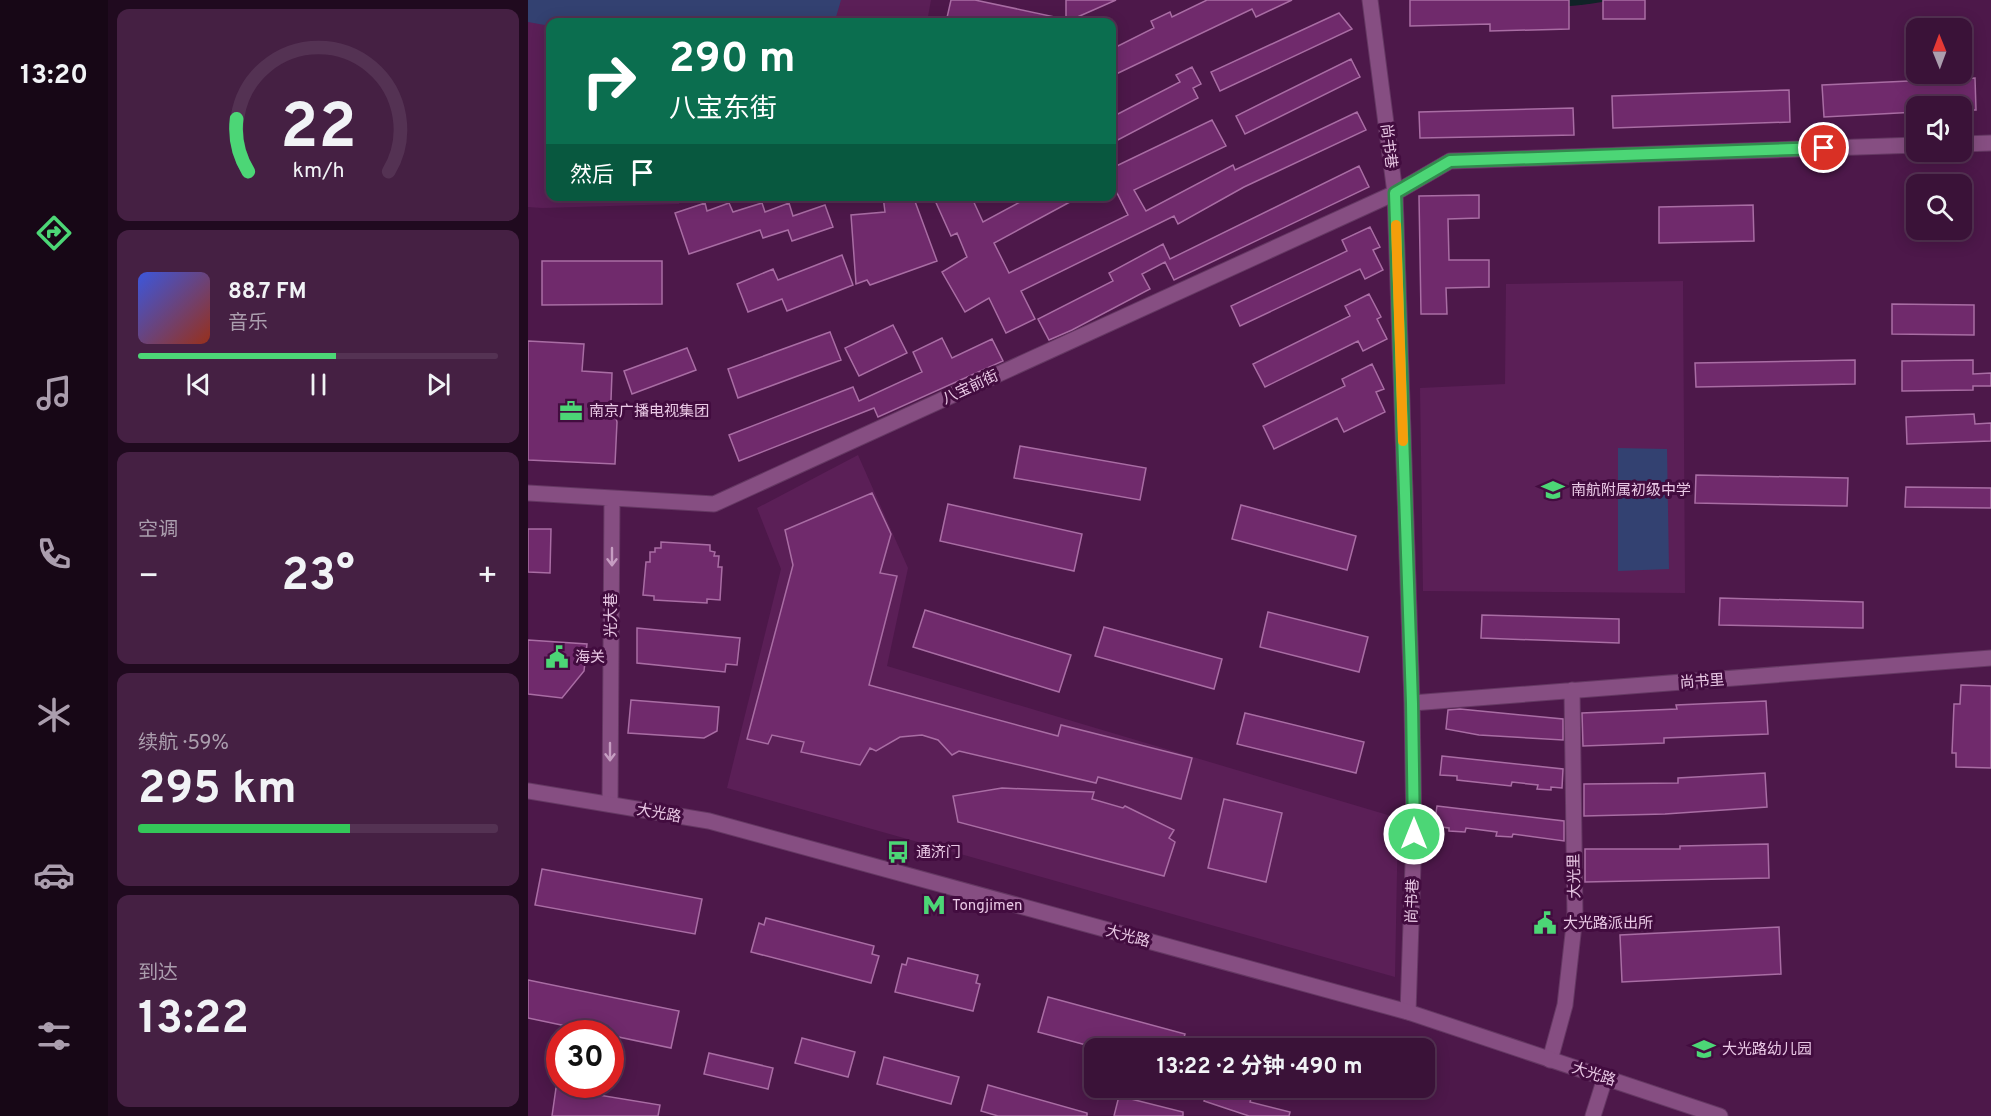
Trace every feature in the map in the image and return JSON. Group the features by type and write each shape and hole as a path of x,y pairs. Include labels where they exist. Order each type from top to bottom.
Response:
{"street":[{"name":"尚书巷","path":"1370,0 1395,193 1412,703 1414,834 1408,1012"},
{"path":"1972,144 1991,143"},
{"name":"八宝前街","path":"528,493 714,504 1395,193 1450,161 1906,145"},
{"name":"光大巷","path":"610,804 612,498"},
{"name":"尚书里","path":"1412,703 1991,658"},
{"name":"大光里","path":"1550,1060 1565,1005 1575,916 1572,690"},
{"name":"大光路","path":"528,791 709,821 1408,1012 1720,1116"},
{"path":"1593,1116 1605,1078"}],"shaded area":[{"path":"528,0 931,0 928,18 546,18 546,201 680,201 679,204 528,207"},
{"path":"528,0 841,0 835,18 546,18 546,25 528,22"},
{"path":"1461,0 1613,0 1573,6 1537,7"},
{"name":"南航附属初级中学","path":"1683,281 1685,593 1423,591 1420,388 1505,384 1506,284"},
{"path":"1618,448 1667,449 1669,569 1618,571"},
{"path":"858,455 908,568 887,666 1398,818 1395,977 727,788 781,569 757,508"}],"building":[{"path":"951,0 975,0 1055,17 1055,18 947,18"},
{"path":"1066,0 1116,0 1075,18 1066,18"},
{"path":"1207,0 1292,0 1256,17 1252,9 1116,74 1116,47 1154,28 1151,21 1170,12 1172,17"},
{"path":"1410,0 1569,0 1569,29 1490,31 1490,24 1410,26"},
{"path":"1603,0 1645,0 1645,19 1603,19"},
{"path":"1339,13 1352,29 1220,91 1211,72"},
{"path":"1351,59 1360,77 1245,134 1236,116"},
{"path":"1192,67 1201,84 1193,88 1198,98 1116,141 1116,115 1180,82 1176,75"},
{"path":"1972,78 1975,78 1976,110 1972,110 1972,96 1906,96 1906,113 1824,117 1822,85 1906,81 1906,84 1972,84"},
{"path":"1789,90 1790,122 1613,128 1612,96"},
{"path":"1573,108 1574,135 1420,138 1419,112"},
{"path":"1357,112 1366,130 1244,187 1178,224 1174,216 1021,291 1035,319 1006,333 989,298 965,312 942,272 967,257 957,233 951,236 935,201 973,201 983,222 1022,201 1072,201 994,243 1009,273 1128,215 1116,191 1116,166 1212,120 1226,146 1134,190 1146,211 1233,165 1235,170"},
{"path":"1359,166 1369,187 1174,280 1165,262 1142,274 1150,289 1072,330 1049,340 1038,319 1113,281 1109,273 1163,244 1170,259"},
{"path":"1479,195 1479,218 1448,219 1449,260 1489,260 1489,287 1446,288 1447,314 1421,314 1419,196"},
{"path":"884,201 915,201 937,261 870,285 867,280 856,284 851,215 885,212"},
{"path":"705,203 707,211 729,203 733,212 762,203 765,212 789,203 793,216 825,205 833,227 792,241 788,230 763,238 760,230 689,254 675,213"},
{"path":"1753,205 1754,241 1659,243 1659,207"},
{"path":"1370,227 1380,247 1373,250 1383,270 1365,279 1360,269 1240,326 1231,306 1347,251 1342,240"},
{"path":"842,255 853,285 787,311 782,299 748,312 737,284 773,269 778,280"},
{"path":"542,261 662,261 662,304 542,305"},
{"path":"1369,294 1381,317 1377,319 1387,339 1363,351 1358,341 1265,387 1253,364 1350,316 1345,306"},
{"path":"1892,304 1974,305 1974,335 1892,334"},
{"path":"893,325 907,353 859,376 845,348"},
{"path":"830,332 841,360 738,398 728,369"},
{"path":"942,338 952,358 992,339 1003,361 878,417 874,408 739,461 729,435 853,387 859,401 922,372 913,352"},
{"name":"南京广播电视集团","path":"528,341 584,344 582,371 612,373 611,400 617,422 615,464 528,460"},
{"path":"687,348 696,370 632,394 624,371"},
{"path":"1855,360 1855,384 1696,387 1695,363"},
{"path":"1973,360 1973,374 1991,373 1991,386 1973,386 1973,390 1902,391 1902,361"},
{"path":"1372,364 1384,389 1376,392 1385,412 1344,432 1337,418 1274,449 1263,426 1345,386 1342,379"},
{"path":"1974,414 1975,424 1991,423 1991,441 1907,444 1906,417"},
{"path":"1020,446 1146,468 1140,500 1014,478"},
{"path":"1696,475 1848,478 1847,506 1695,503"},
{"path":"1906,487 1991,488 1991,508 1905,507"},
{"path":"872,493 891,534 880,573 897,576 869,685 1058,736 1061,725 1192,758 1181,799 1098,777 1096,783 959,751 952,755 938,740 922,735 900,737 876,751 870,748 860,765 801,752 804,742 772,735 768,744 747,739 793,565 785,530"},
{"path":"948,504 1082,534 1074,571 940,541"},
{"path":"1241,505 1356,536 1347,570 1232,539"},
{"path":"528,529 551,529 550,573 528,572"},
{"path":"661,542 710,545 710,551 715,552 714,556 719,556 718,567 722,567 720,600 707,599 707,603 654,600 654,596 643,595 646,562 650,562 650,552 655,552 655,548 661,548"},
{"path":"1720,598 1863,602 1863,628 1719,625"},
{"path":"925,610 1071,655 1059,692 913,647"},
{"path":"1268,612 1368,637 1359,672 1260,647"},
{"path":"1482,615 1619,619 1619,643 1481,638"},
{"path":"1104,627 1222,659 1214,689 1095,656"},
{"path":"637,628 740,638 737,665 726,664 725,672 637,663"},
{"name":"海关","path":"528,640 587,644 584,671 562,698 528,694"},
{"path":"1961,685 1991,686 1991,768 1956,767 1956,753 1952,753 1954,704 1960,704"},
{"path":"631,700 719,707 717,731 704,738 628,733"},
{"path":"1766,701 1768,734 1664,738 1664,743 1583,746 1582,713 1677,709 1676,705"},
{"path":"1460,709 1563,719 1563,740 1479,735 1446,729 1448,710"},
{"path":"1245,713 1364,742 1356,773 1237,744"},
{"path":"1442,756 1563,769 1562,788 1537,789 1538,785 1512,782 1511,786 1457,780 1457,776 1440,775"},
{"path":"1765,773 1767,807 1665,814 1584,816 1584,784 1678,783 1678,778"},
{"path":"1002,788 1094,792 1092,799 1123,808 1125,806 1174,830 1169,838 1175,842 1164,876 958,822 953,796"},
{"path":"1224,799 1282,813 1266,882 1208,868"},
{"path":"1437,806 1564,821 1564,841 1513,834 1512,837 1496,836 1497,832 1466,828 1465,832 1449,831 1449,828 1434,826"},
{"path":"1768,844 1769,878 1585,882 1585,849 1680,849 1680,846"},
{"path":"542,869 702,899 695,934 535,905"},
{"path":"766,918 874,946 872,954 879,956 871,983 751,952 759,923 764,925"},
{"path":"1779,927 1781,974 1622,982 1620,935"},
{"path":"908,958 978,975 976,983 980,984 973,1011 895,992 902,964 906,965"},
{"path":"528,980 679,1011 671,1048 624,1038 624,1020 546,1022 528,1018"},
{"path":"1048,997 1185,1034 1184,1038 1084,1038 1084,1044 1038,1032"},
{"path":"802,1038 855,1052 848,1077 795,1063"},
{"path":"709,1053 773,1068 768,1089 704,1074"},
{"path":"884,1057 959,1077 951,1104 877,1084"},
{"path":"988,1085 1087,1113 1087,1116 998,1116 981,1111"},
{"path":"555,1098 617,1098 660,1105 658,1116 552,1116"},
{"path":"1118,1098 1127,1098 1183,1112 1183,1116 1114,1116"},
{"path":"1205,1098 1251,1098 1250,1102 1290,1112 1289,1116 1249,1116 1204,1101"}],"slow traffic":[{"path":"1396,225 1403,441"}],"place":[{"name":"南京广播电视集团","path":"571,411"},
{"name":"南航附属初级中学","path":"1553,490"},
{"name":"海关","path":"557,657"},
{"name":"通济门","path":"898,852"},
{"name":"Tongjimen","path":"934,905"},
{"name":"大光路派出所","path":"1545,923"},
{"name":"大光路幼儿园","path":"1704,1049"}],"route":[{"path":"1414,834 1412,703 1395,193 1450,161 1824,148"}]}
